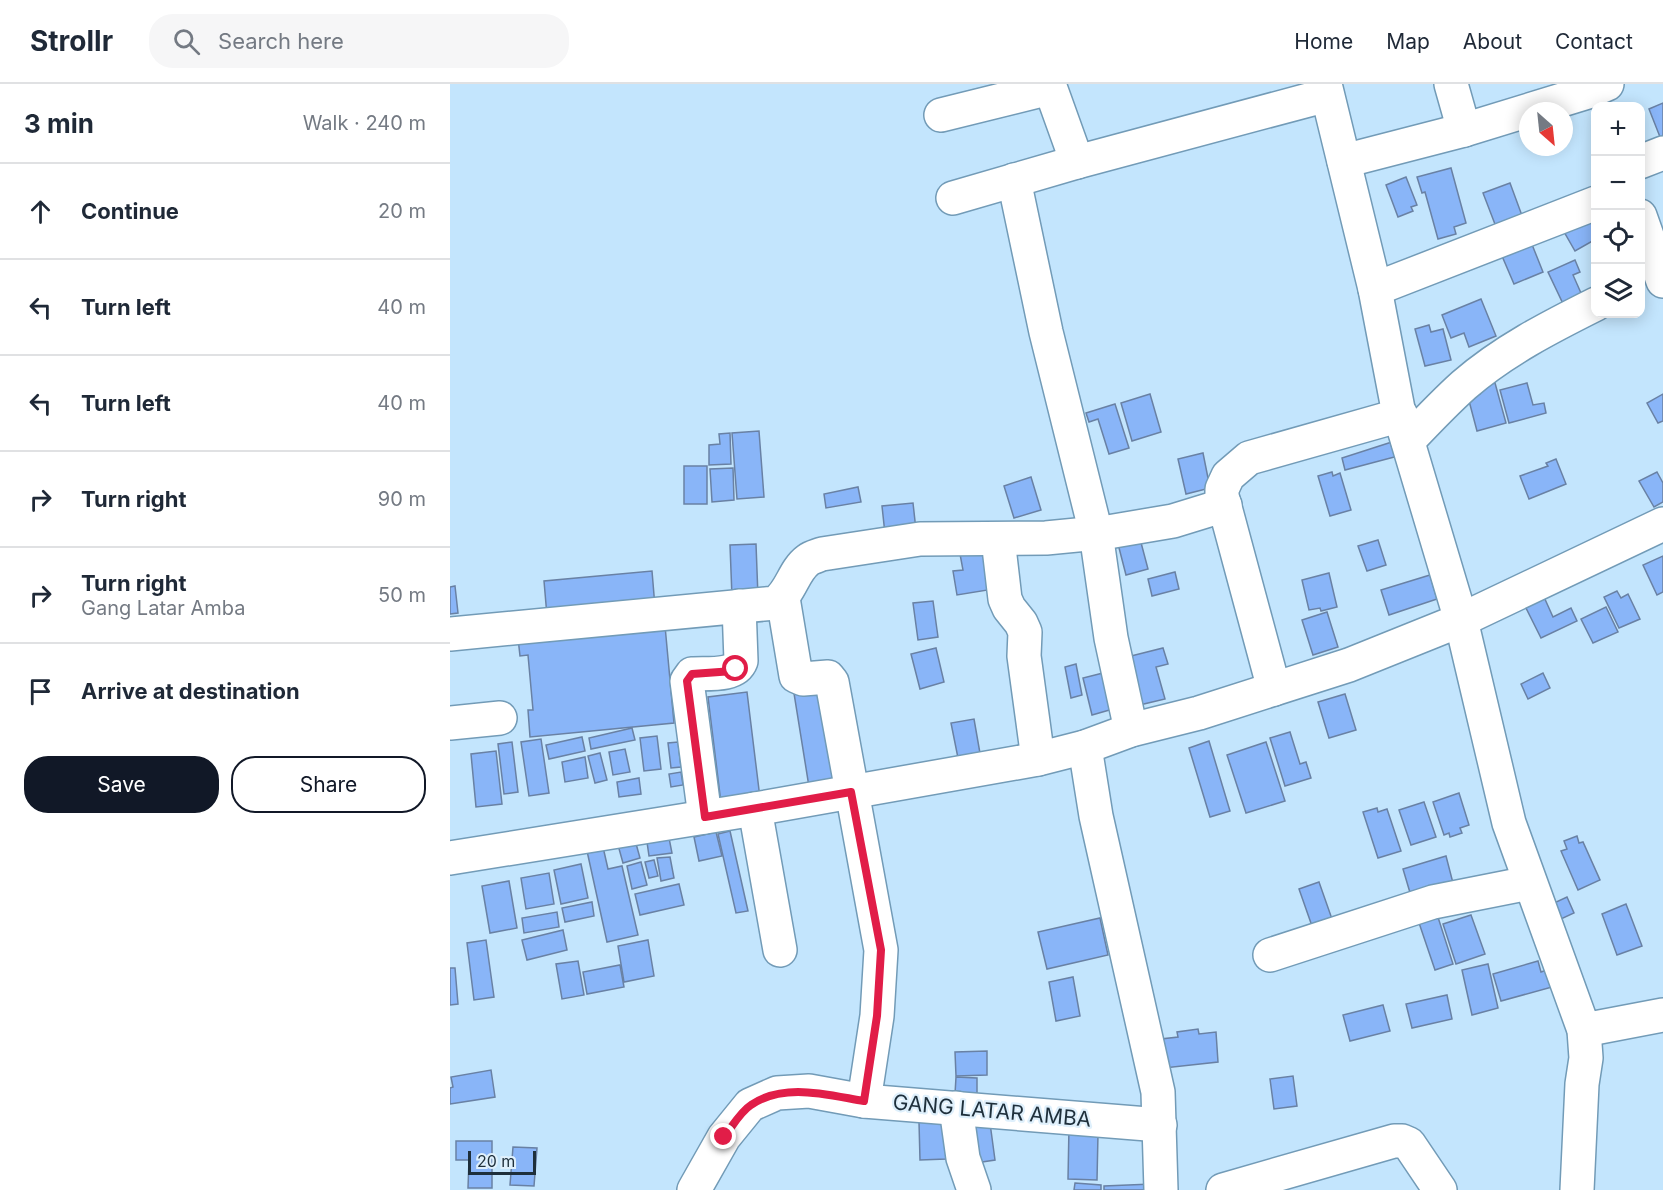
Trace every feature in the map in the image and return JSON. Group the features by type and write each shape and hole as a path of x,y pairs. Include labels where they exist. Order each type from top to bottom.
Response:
{"street":[{"path":"1451,84 1464,130"},
{"path":"940,116 1049,86 1077,162"},
{"path":"953,198 1326,89 1375,289 1404,428 1461,620 1509,823 1584,1030 1586,1058 1582,1084 1577,1190"},
{"path":"1344,162 1596,91"},
{"path":"1645,160 1663,153"},
{"path":"1014,180 1046,332 1096,533 1111,638 1131,730"},
{"path":"1375,289 1591,205"},
{"path":"1645,235 1654,279"},
{"path":"1274,689 1225,505 1222,489 1228,477 1249,458 1404,428 1504,354 1591,306"},
{"path":"450,634 775,603 783,598 798,571 808,560 822,554 920,539 1047,538 1096,533 1173,521 1225,505"},
{"path":"450,858 851,792 1038,759 1085,747 1131,730 1199,713 1349,665 1461,620 1663,524"},
{"path":"998,539 1005,599 1013,615 1022,623 1025,632 1024,656 1038,759"},
{"path":"783,598 796,676 803,679 828,677 832,682 881,950 877,1016 864,1101"},
{"path":"705,817 687,681 692,674 733,671 739,666 741,661 739,606"},
{"path":"450,723 500,718"},
{"path":"1085,747 1096,816 1158,1092 1161,1190"},
{"path":"754,808 780,950"},
{"path":"1270,955 1433,902 1529,883"},
{"path":"1584,1030 1663,1015"},
{"name":"GANG LATAR AMBA","path":"694,1190 724,1137 750,1105 777,1093 809,1091 864,1101 1160,1125"},
{"path":"956,1108 963,1158 974,1190"},
{"path":"1223,1190 1394,1141 1409,1144 1440,1190"}],"building":[{"path":"1663,103 1663,142 1662,142 1649,109"},
{"path":"1451,168 1466,223 1454,227 1456,234 1438,239 1425,192 1422,193 1417,177"},
{"path":"1406,177 1417,205 1411,207 1413,211 1398,217 1386,185"},
{"path":"1510,183 1524,221 1498,232 1483,193"},
{"path":"1584,209 1591,222 1591,242 1575,251 1559,223"},
{"path":"1529,237 1543,272 1514,284 1499,249"},
{"path":"1575,260 1580,272 1573,275 1585,302 1566,310 1548,272"},
{"path":"1481,299 1496,336 1469,347 1464,333 1451,338 1442,315"},
{"path":"1429,325 1431,332 1443,329 1451,360 1425,366 1415,329"},
{"path":"1495,383 1506,423 1477,431 1468,397 1480,394 1478,387"},
{"path":"1527,383 1533,405 1544,403 1546,413 1509,423 1500,390"},
{"path":"1150,394 1161,432 1132,441 1121,403"},
{"path":"1663,394 1663,421 1658,423 1647,403"},
{"path":"1115,404 1129,448 1109,454 1098,419 1089,422 1086,413"},
{"path":"759,431 764,497 737,499 732,433"},
{"path":"730,433 731,464 709,465 709,445 720,444 719,434"},
{"path":"1398,440 1402,455 1345,470 1342,458"},
{"path":"1203,453 1210,488 1186,494 1178,459"},
{"path":"1556,459 1566,484 1529,499 1520,476 1548,466 1546,463"},
{"path":"684,466 707,466 707,504 684,504"},
{"path":"733,468 734,500 712,502 710,469"},
{"path":"1332,472 1333,476 1340,473 1351,510 1330,516 1318,476"},
{"path":"1657,472 1663,483 1663,502 1654,507 1639,481"},
{"path":"1031,477 1041,510 1014,518 1004,486"},
{"path":"858,487 861,502 826,508 824,494"},
{"path":"913,503 916,530 885,534 882,506"},
{"path":"1139,535 1148,569 1126,575 1117,540"},
{"path":"1378,540 1386,565 1367,571 1358,546"},
{"path":"756,544 758,597 732,597 730,545"},
{"path":"987,549 994,589 957,595 953,571 963,570 960,554"},
{"path":"1663,556 1663,592 1657,595 1643,565"},
{"path":"652,571 655,607 547,616 544,581"},
{"path":"1175,572 1179,589 1152,596 1148,579"},
{"path":"1329,573 1337,607 1321,611 1320,608 1309,610 1302,580"},
{"path":"1430,575 1437,599 1389,615 1381,590"},
{"path":"455,586 458,613 450,614 450,587"},
{"path":"1617,591 1621,598 1628,594 1640,619 1619,628 1604,597"},
{"path":"1544,597 1553,617 1571,608 1577,621 1541,638 1525,606"},
{"path":"933,601 938,637 918,640 913,603"},
{"path":"1606,607 1618,632 1593,643 1581,619"},
{"path":"1327,612 1338,647 1313,655 1302,620"},
{"path":"664,615 674,723 530,737 528,710 533,710 528,655 520,656 517,629"},
{"path":"936,648 944,682 920,689 911,654"},
{"path":"1163,648 1168,664 1156,667 1165,699 1131,707 1119,659"},
{"path":"1076,664 1082,695 1071,698 1065,667"},
{"path":"1111,671 1120,707 1092,715 1083,678"},
{"path":"1543,673 1550,688 1528,699 1521,684"},
{"path":"831,681 848,786 810,793 793,687"},
{"path":"747,692 760,798 721,803 708,697"},
{"path":"1345,694 1356,730 1329,738 1318,702"},
{"path":"974,719 981,759 959,763 951,723"},
{"path":"632,728 635,740 591,749 589,738"},
{"path":"1290,732 1300,764 1306,762 1311,778 1285,786 1270,738"},
{"path":"657,736 661,769 644,771 640,738"},
{"path":"582,737 585,751 549,759 546,745"},
{"path":"541,739 549,793 529,796 521,742"},
{"path":"1209,741 1230,811 1210,817 1189,748"},
{"path":"512,742 518,792 504,794 498,744"},
{"path":"678,742 681,767 671,768 668,743"},
{"path":"1266,742 1285,801 1246,813 1227,755"},
{"path":"625,749 630,772 613,775 609,752"},
{"path":"496,751 502,804 476,807 471,754"},
{"path":"600,753 607,780 595,783 588,756"},
{"path":"585,757 588,778 565,782 562,762"},
{"path":"681,772 683,785 671,787 669,774"},
{"path":"639,778 641,794 619,797 617,782"},
{"path":"1459,793 1469,825 1460,828 1462,833 1450,837 1449,833 1444,835 1433,802"},
{"path":"1424,802 1436,837 1411,845 1399,810"},
{"path":"1377,808 1378,812 1387,809 1401,851 1378,858 1363,812"},
{"path":"730,831 748,911 736,913 718,834"},
{"path":"716,832 722,856 699,861 694,837"},
{"path":"1577,836 1579,843 1583,842 1600,880 1578,890 1561,851 1567,849 1564,841"},
{"path":"669,838 672,853 649,856 647,842"},
{"path":"635,840 640,858 623,863 618,845"},
{"path":"603,847 608,869 622,866 638,935 607,942 587,851"},
{"path":"1446,856 1453,883 1411,896 1403,869"},
{"path":"670,857 674,878 661,881 657,858"},
{"path":"654,860 658,876 649,878 645,862"},
{"path":"641,862 647,885 632,889 627,866"},
{"path":"581,864 588,898 561,904 554,870"},
{"path":"549,873 554,904 526,909 521,878"},
{"path":"509,881 517,928 490,933 482,886"},
{"path":"1319,882 1332,919 1312,926 1299,889"},
{"path":"679,884 684,905 640,915 635,894"},
{"path":"1567,897 1574,913 1548,925 1541,909"},
{"path":"592,902 594,916 565,922 562,908"},
{"path":"1626,904 1642,946 1617,955 1602,914"},
{"path":"1436,911 1453,964 1435,970 1417,917"},
{"path":"557,912 559,927 524,933 522,918"},
{"path":"1471,915 1485,954 1456,964 1443,924"},
{"path":"1100,918 1108,955 1047,969 1038,932"},
{"path":"563,930 567,950 527,960 522,940"},
{"path":"486,940 494,997 474,1000 467,943"},
{"path":"648,940 654,976 624,982 618,946"},
{"path":"578,961 584,995 562,999 556,964"},
{"path":"1538,961 1541,972 1547,970 1552,987 1501,1001 1493,974"},
{"path":"1488,964 1498,1008 1472,1015 1462,970"},
{"path":"620,965 624,987 587,994 583,972"},
{"path":"450,968 455,968 458,1004 450,1005"},
{"path":"1073,977 1080,1016 1056,1021 1049,982"},
{"path":"1447,995 1452,1019 1412,1028 1406,1004"},
{"path":"1383,1005 1390,1031 1350,1041 1343,1015"},
{"path":"1198,1029 1199,1034 1216,1032 1218,1062 1164,1068 1161,1039 1178,1037 1177,1032"},
{"path":"987,1051 987,1075 956,1076 955,1052"},
{"path":"491,1070 495,1097 450,1104 450,1088 453,1087 451,1077"},
{"path":"1293,1076 1297,1106 1274,1109 1270,1079"},
{"path":"956,1077 977,1078 977,1095 955,1094"},
{"path":"919,1122 944,1122 946,1159 920,1160"},
{"path":"990,1123 995,1160 969,1164 964,1126"},
{"path":"1069,1127 1098,1134 1097,1180 1068,1179"},
{"path":"456,1141 492,1141 492,1188 468,1188 469,1160 456,1160"},
{"path":"513,1147 537,1148 534,1186 510,1185"},
{"path":"1075,1183 1101,1185 1101,1190 1074,1190"},
{"path":"1152,1184 1152,1190 1104,1190 1104,1186"}],"route":[{"path":"724,1137 750,1105 777,1093 809,1091 864,1101 877,1016 881,950 851,792 705,817 687,678 692,674 736,669"}]}
